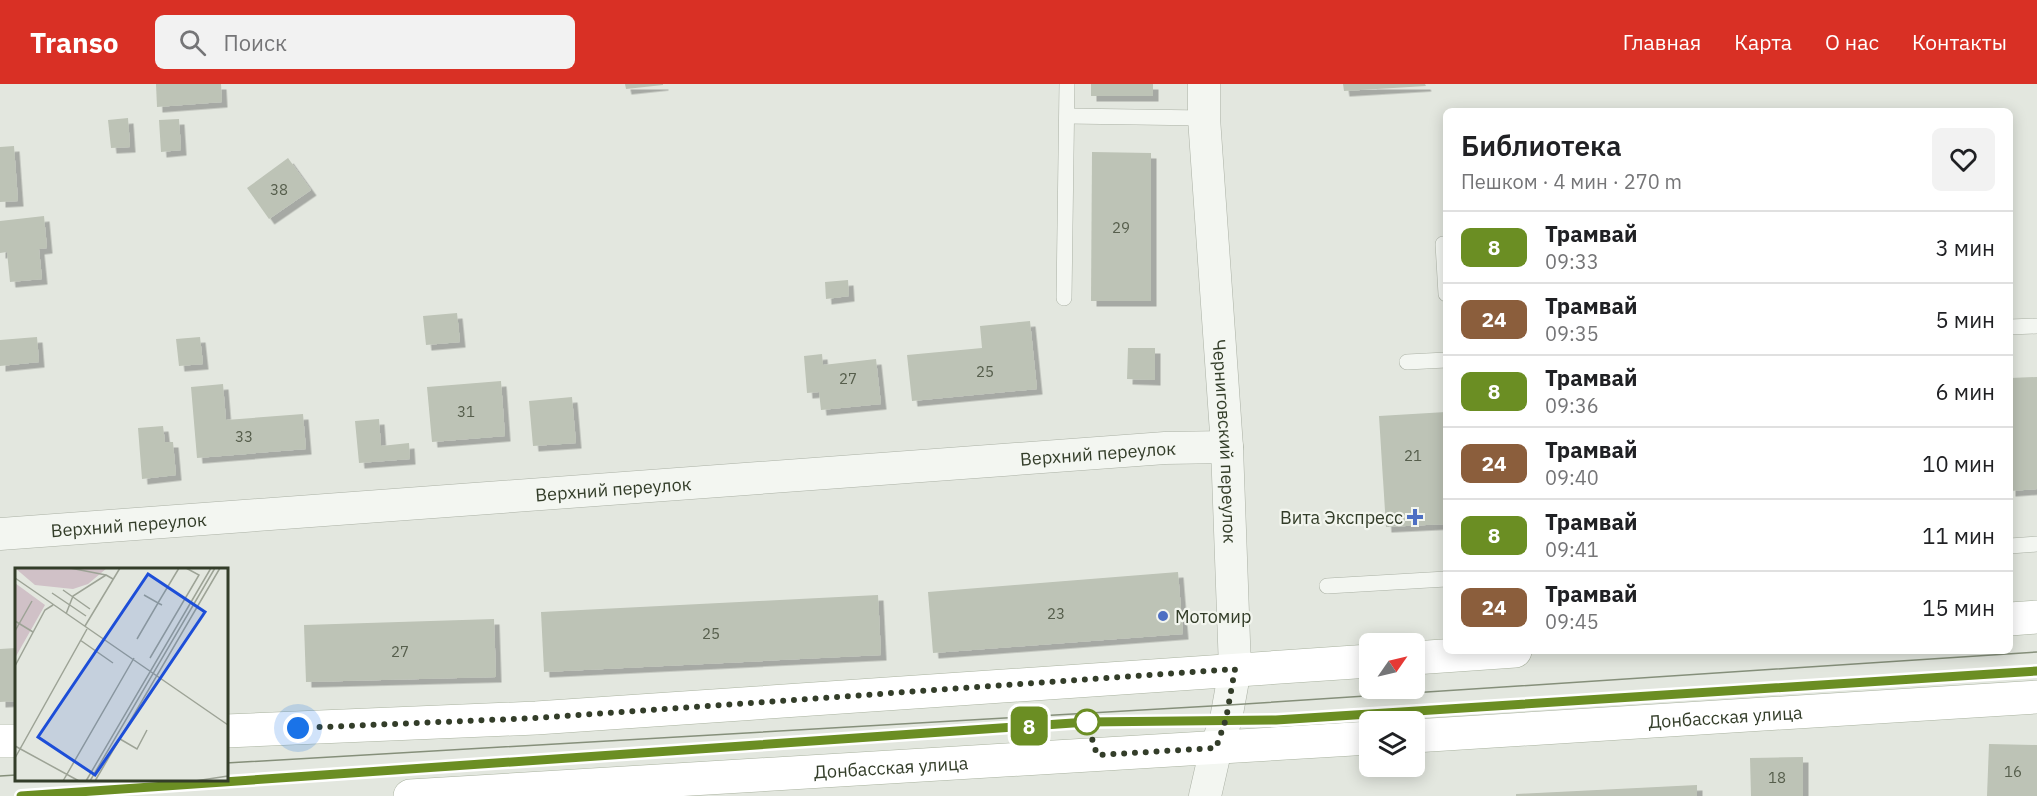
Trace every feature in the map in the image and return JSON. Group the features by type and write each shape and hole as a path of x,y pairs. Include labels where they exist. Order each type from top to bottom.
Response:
{"main road":[{"path":"2013,619 2037,617"},
{"path":"1425,657 1472,654"},
{"path":"228,731 536,718 1359,662"},
{"name":"Донбасская улица","path":"1425,735 2037,697"},
{"name":"Донбасская улица","path":"410,796 457,795 1359,739"}],"street":[{"name":"Черниговский переулок","path":"1204,84 1204,118 1227,447 1235,669 1226,719 1216,748 1205,796"},
{"name":"Верхний переулок","path":"0,534 1165,448 1227,447"}],"lane":[{"path":"1064,298 1067,84"},
{"path":"1067,116 1204,118"},
{"path":"2013,327 2037,326"},
{"path":"1407,362 1443,360"},
{"path":"2013,546 2037,544"},
{"path":"1327,586 1443,579"}],"building":[{"path":"156,84 221,84 222,102 157,107"},
{"path":"625,84 663,84 663,85 626,89"},
{"path":"1091,84 1153,84 1153,96 1091,96"},
{"path":"1343,84 1425,84 1426,86 1344,91"},
{"path":"128,118 130,147 111,148 108,120"},
{"path":"179,119 181,150 161,152 159,120"},
{"path":"14,146 18,201 0,202 0,147"},
{"path":"1092,152 1151,153 1151,301 1091,301"},
{"path":"288,158 311,190 269,219 247,188"},
{"path":"44,216 47,248 39,249 42,279 10,282 7,252 0,253 0,221"},
{"path":"848,280 849,296 826,299 825,282"},
{"path":"457,313 460,342 426,345 423,316"},
{"path":"1030,321 1037,389 912,401 907,355 982,348 980,326"},
{"path":"37,337 39,362 0,366 0,340"},
{"path":"200,337 203,364 179,366 176,339"},
{"path":"1128,348 1155,348 1155,380 1127,379"},
{"path":"822,354 823,365 876,359 881,404 821,410 819,392 807,393 804,356"},
{"path":"2037,377 2037,489 2013,491 2013,378"},
{"path":"501,381 505,436 432,442 427,387"},
{"path":"223,384 226,420 303,414 306,449 197,458 191,387"},
{"path":"572,397 576,443 533,446 529,401"},
{"path":"1443,412 1443,524 1386,527 1379,416"},
{"path":"379,419 381,446 409,443 410,459 359,463 355,421"},
{"path":"163,426 165,442 173,442 176,475 142,479 138,428"},
{"path":"1178,572 1183,634 933,653 928,592"},
{"path":"878,595 881,655 544,672 541,612"},
{"path":"494,619 496,677 306,682 304,625"},
{"path":"15,648 15,701 0,702 0,649"},
{"path":"1989,744 2037,745 2037,796 1987,796"},
{"path":"1803,757 1803,796 1751,796 1750,758"},
{"path":"1697,785 1697,796 1516,796 1516,794"}],"tram line":[{"path":"2013,654 2037,652"},
{"path":"228,763 1229,705 2007,654"},
{"path":"20,796 1087,722 1276,720 2037,671"},
{"name":"8","path":"21,796 1087,722 1276,720 2037,671"},
{"path":"0,776 15,775"}],"place":[{"name":"Вита Экспресс","path":"1415,517"},
{"name":"Мотомир","path":"1163,616"}],"route":[{"path":"298,728 536,718 1235,669 1226,719 1216,748 1097,755 1087,722"}]}
